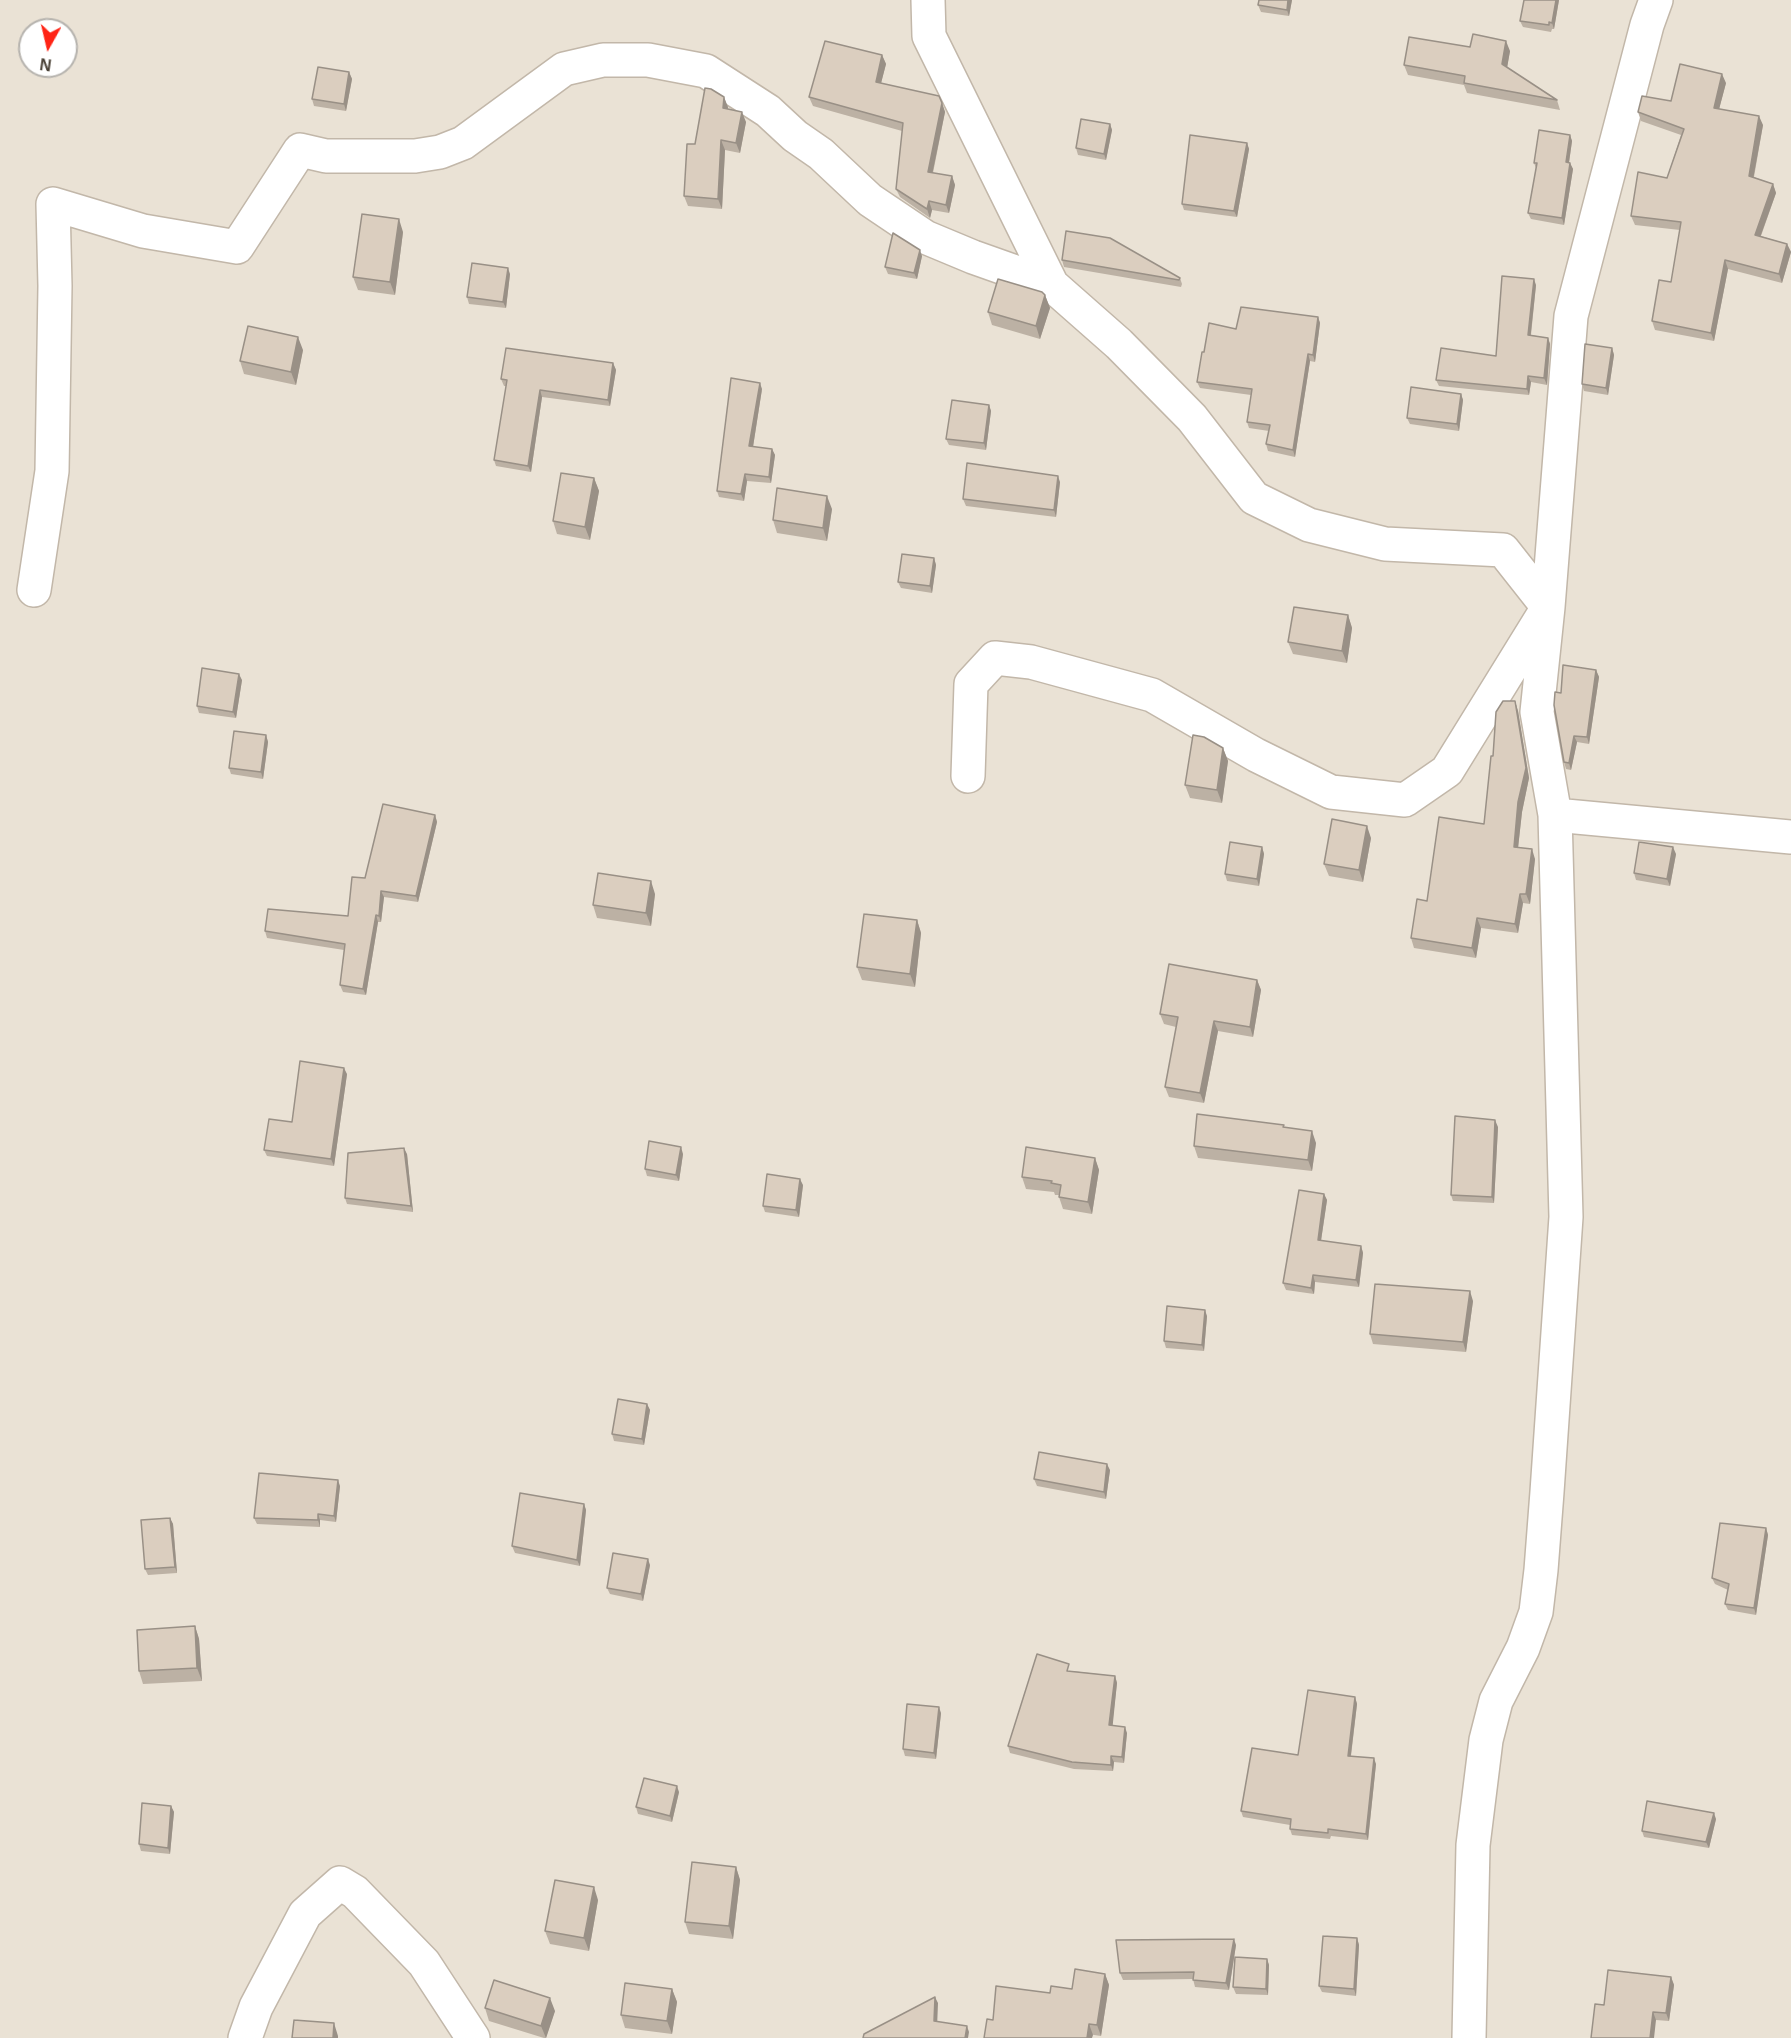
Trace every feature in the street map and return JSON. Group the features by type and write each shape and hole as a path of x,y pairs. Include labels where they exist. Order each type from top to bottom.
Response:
{"street":[{"path":"928,0 929,36 1052,285"},
{"path":"1469,2038 1473,1845 1486,1740 1496,1701 1523,1648 1536,1612 1541,1570 1566,1217 1555,814 1537,712 1548,607 1571,316 1647,25 1656,0"},
{"path":"34,590 52,471 55,286 52,204 143,231 237,247 300,150 327,156 415,156 440,152 463,143 564,69 603,60 648,60 706,71 768,111 795,136 821,154 870,200 925,237 1052,285 1119,344 1192,418 1254,498 1309,525 1385,543 1503,550 1548,607"},
{"path":"968,776 970,684 995,658 1031,662 1152,695 1256,755 1331,792 1405,800 1447,771 1548,607"},
{"path":"1555,814 1791,837"},
{"path":"245,2038 256,2007 305,1914 340,1883 355,1892 424,1963 473,2038"}],"shaded area":[{"path":"0,0 1791,0 1791,2038 0,2038"}],"building":[{"path":"1259,0 1288,0 1287,10 1258,5"},
{"path":"1524,0 1556,0 1552,23 1549,22 1549,25 1520,21"},
{"path":"1473,34 1506,41 1502,64 1557,100 1464,83 1465,76 1404,65 1409,37 1470,47"},
{"path":"825,41 882,55 876,82 939,96 942,103 928,172 952,176 946,205 929,201 927,209 896,189 903,123 809,97"},
{"path":"1680,64 1722,74 1714,108 1759,116 1749,176 1773,184 1755,235 1787,244 1779,274 1725,260 1711,333 1652,321 1659,280 1671,282 1681,222 1631,216 1638,172 1667,178 1684,129 1638,112 1642,96 1671,101"},
{"path":"318,67 349,72 344,104 312,99"},
{"path":"705,88 724,97 723,108 742,112 736,143 721,140 718,199 684,196 687,144 695,144"},
{"path":"1081,119 1110,124 1104,154 1076,148"},
{"path":"1539,130 1570,135 1566,162 1570,163 1562,218 1528,213 1537,163 1534,163"},
{"path":"1190,135 1247,143 1234,211 1182,204"},
{"path":"362,214 399,219 390,282 353,277"},
{"path":"1066,231 1110,238 1180,278 1179,280 1062,260"},
{"path":"893,233 920,250 914,273 885,267"},
{"path":"472,263 508,268 503,302 467,297"},
{"path":"1502,276 1534,279 1528,335 1548,338 1544,378 1528,376 1527,389 1436,380 1441,348 1496,356"},
{"path":"998,279 1042,292 1045,295 1036,326 988,312"},
{"path":"1241,307 1318,317 1313,355 1308,354 1293,450 1266,444 1270,425 1247,422 1252,389 1197,382 1209,323 1236,329"},
{"path":"248,326 298,337 291,372 240,361"},
{"path":"1585,344 1612,348 1606,388 1582,384"},
{"path":"506,348 613,363 608,400 540,390 528,466 494,460 507,380 501,379"},
{"path":"731,378 760,383 749,446 772,449 769,477 745,474 741,494 717,491"},
{"path":"1411,387 1461,394 1457,424 1407,418"},
{"path":"952,400 989,405 984,443 946,439"},
{"path":"967,463 1058,476 1054,510 963,499"},
{"path":"561,473 594,478 585,527 553,521"},
{"path":"777,488 827,496 823,528 773,520"},
{"path":"902,554 934,558 930,586 898,582"},
{"path":"1294,607 1348,615 1342,651 1288,642"},
{"path":"1563,665 1596,670 1587,737 1574,736 1569,763 1564,762 1554,705 1555,692 1561,693"},
{"path":"202,668 239,674 233,712 197,706"},
{"path":"1503,701 1515,701 1526,768 1518,802 1514,847 1532,849 1526,894 1520,894 1515,924 1477,918 1472,948 1411,938 1417,899 1427,901 1439,817 1484,824 1496,712"},
{"path":"234,731 266,735 261,772 229,768"},
{"path":"1193,735 1204,737 1223,748 1217,790 1185,785"},
{"path":"383,804 435,815 416,896 381,891 379,916 376,915 363,989 340,985 345,944 265,931 268,909 348,916 352,877 365,878"},
{"path":"1332,819 1367,826 1359,870 1324,864"},
{"path":"1230,842 1262,847 1257,879 1225,874"},
{"path":"1639,842 1673,847 1667,879 1634,873"},
{"path":"598,873 651,881 646,913 593,905"},
{"path":"864,914 917,920 910,974 857,967"},
{"path":"1169,964 1257,980 1250,1027 1214,1021 1200,1093 1165,1087 1178,1017 1160,1014"},
{"path":"300,1061 344,1068 331,1159 264,1150 269,1119 292,1122"},
{"path":"1197,1114 1284,1125 1283,1127 1312,1131 1308,1160 1194,1146"},
{"path":"1455,1116 1495,1120 1492,1197 1451,1195"},
{"path":"649,1141 681,1147 676,1175 645,1169"},
{"path":"1026,1147 1095,1158 1088,1202 1059,1197 1061,1185 1051,1183 1052,1181 1022,1177"},
{"path":"404,1148 411,1206 345,1198 348,1153"},
{"path":"767,1174 800,1179 796,1210 763,1206"},
{"path":"1299,1190 1324,1194 1318,1240 1361,1246 1356,1280 1313,1275 1311,1288 1283,1283"},
{"path":"1375,1284 1470,1291 1463,1342 1370,1334"},
{"path":"1167,1306 1205,1310 1202,1345 1164,1341"},
{"path":"618,1399 647,1404 642,1439 612,1434"},
{"path":"1039,1452 1107,1464 1104,1492 1034,1479"},
{"path":"259,1473 338,1480 334,1516 318,1514 318,1520 254,1518"},
{"path":"520,1493 584,1504 577,1560 512,1546"},
{"path":"170,1518 175,1567 145,1569 141,1520"},
{"path":"1720,1523 1766,1528 1754,1608 1725,1604 1729,1584 1712,1578"},
{"path":"613,1553 648,1559 641,1594 607,1588"},
{"path":"195,1626 197,1668 139,1671 137,1630"},
{"path":"1037,1654 1069,1664 1067,1671 1115,1676 1109,1725 1125,1727 1122,1757 1111,1756 1111,1765 1072,1762 1008,1746"},
{"path":"1308,1690 1355,1697 1348,1756 1374,1758 1366,1834 1328,1829 1328,1833 1290,1829 1291,1819 1241,1811 1252,1748 1298,1755"},
{"path":"907,1704 939,1707 934,1753 903,1749"},
{"path":"644,1778 677,1786 670,1816 636,1807"},
{"path":"1647,1801 1714,1813 1706,1842 1642,1831"},
{"path":"142,1803 171,1806 168,1848 139,1844"},
{"path":"692,1862 736,1867 729,1926 685,1922"},
{"path":"555,1880 594,1887 584,1938 545,1931"},
{"path":"1323,1936 1357,1938 1354,1989 1319,1986"},
{"path":"1234,1939 1226,1983 1193,1980 1194,1972 1120,1973 1116,1940"},
{"path":"1235,1957 1267,1959 1266,1989 1233,1987"},
{"path":"1075,1969 1105,1974 1097,2025 1089,2024 1087,2038 984,2038 987,2019 993,2020 996,1986 1050,1993 1051,1986 1072,1989"},
{"path":"1608,1970 1671,1977 1666,2013 1653,2012 1650,2038 1591,2038 1595,2004 1604,2005"},
{"path":"494,1980 550,1998 541,2026 485,2008"},
{"path":"625,1983 672,1989 667,2021 621,2015"},
{"path":"935,1997 934,2021 967,2026 965,2038 863,2038 864,2034"},
{"path":"294,2020 334,2023 333,2038 292,2038"}]}
